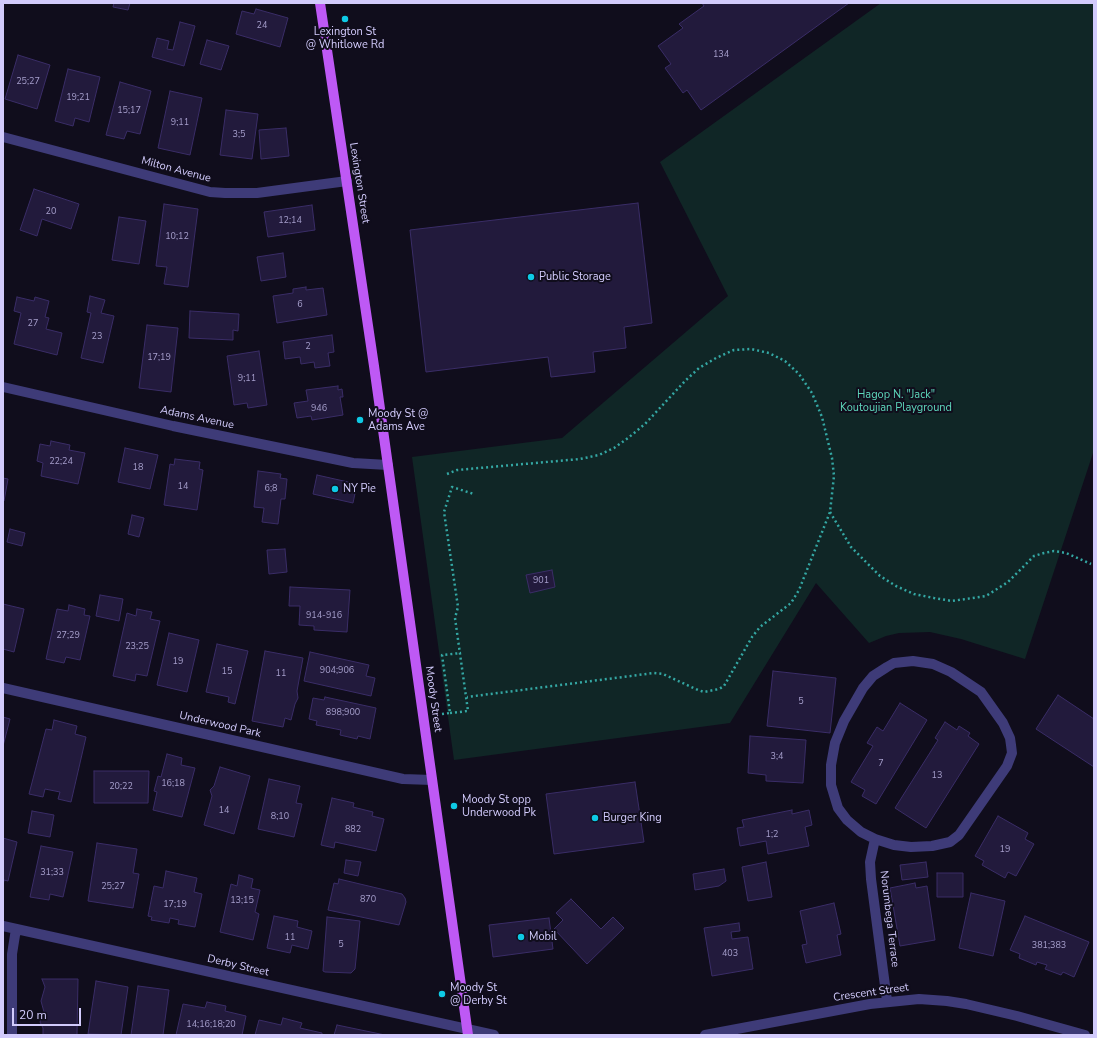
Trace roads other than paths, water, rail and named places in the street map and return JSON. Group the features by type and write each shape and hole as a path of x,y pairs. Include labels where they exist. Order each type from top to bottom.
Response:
{"main road":[{"name":"Lexington Street","path":"320,3 374,366"},
{"name":"Moody Street","path":"374,366 467,1032"}],"street":[{"name":"Milton Avenue","path":"3,137 210,192 225,194 257,193 347,181"},
{"name":"Adams Avenue","path":"3,387 181,428 353,463 388,465"},
{"path":"913,661 942,668 967,681 986,698 1007,730 1012,753 1010,760 959,834 950,842 939,846 911,847 885,843 875,839 853,826 836,804 832,792 830,776 834,743 863,688 879,671 894,664 913,661"},
{"name":"Underwood Park","path":"3,688 403,779 432,780"},
{"name":"Norumbega Terrace","path":"875,839 870,862 871,878 887,1001"},
{"name":"Derby Street","path":"3,926 467,1032"},
{"path":"12,1035 12,954 16,929"},
{"name":"Crescent Street","path":"705,1035 887,1001 919,999 947,1000 1010,1014 1085,1035"},
{"path":"467,1032 494,1035"}],"place":[{"name":"Lexington St @ Whitlowe Rd","path":"345,19"},
{"name":"Public Storage","path":"531,277"},
{"name":"Moody St @ Adams Ave","path":"360,420"},
{"name":"NY Pie","path":"335,489"},
{"name":"Moody St opp Underwood Pk","path":"454,806"},
{"name":"Burger King","path":"595,818"},
{"name":"Mobil","path":"521,937"},
{"name":"Moody St @ Derby St","path":"442,994"}],"park label":[{"name":"Hagop N. \"Jack\" Koutoujian Playground","path":"896,401"}]}
